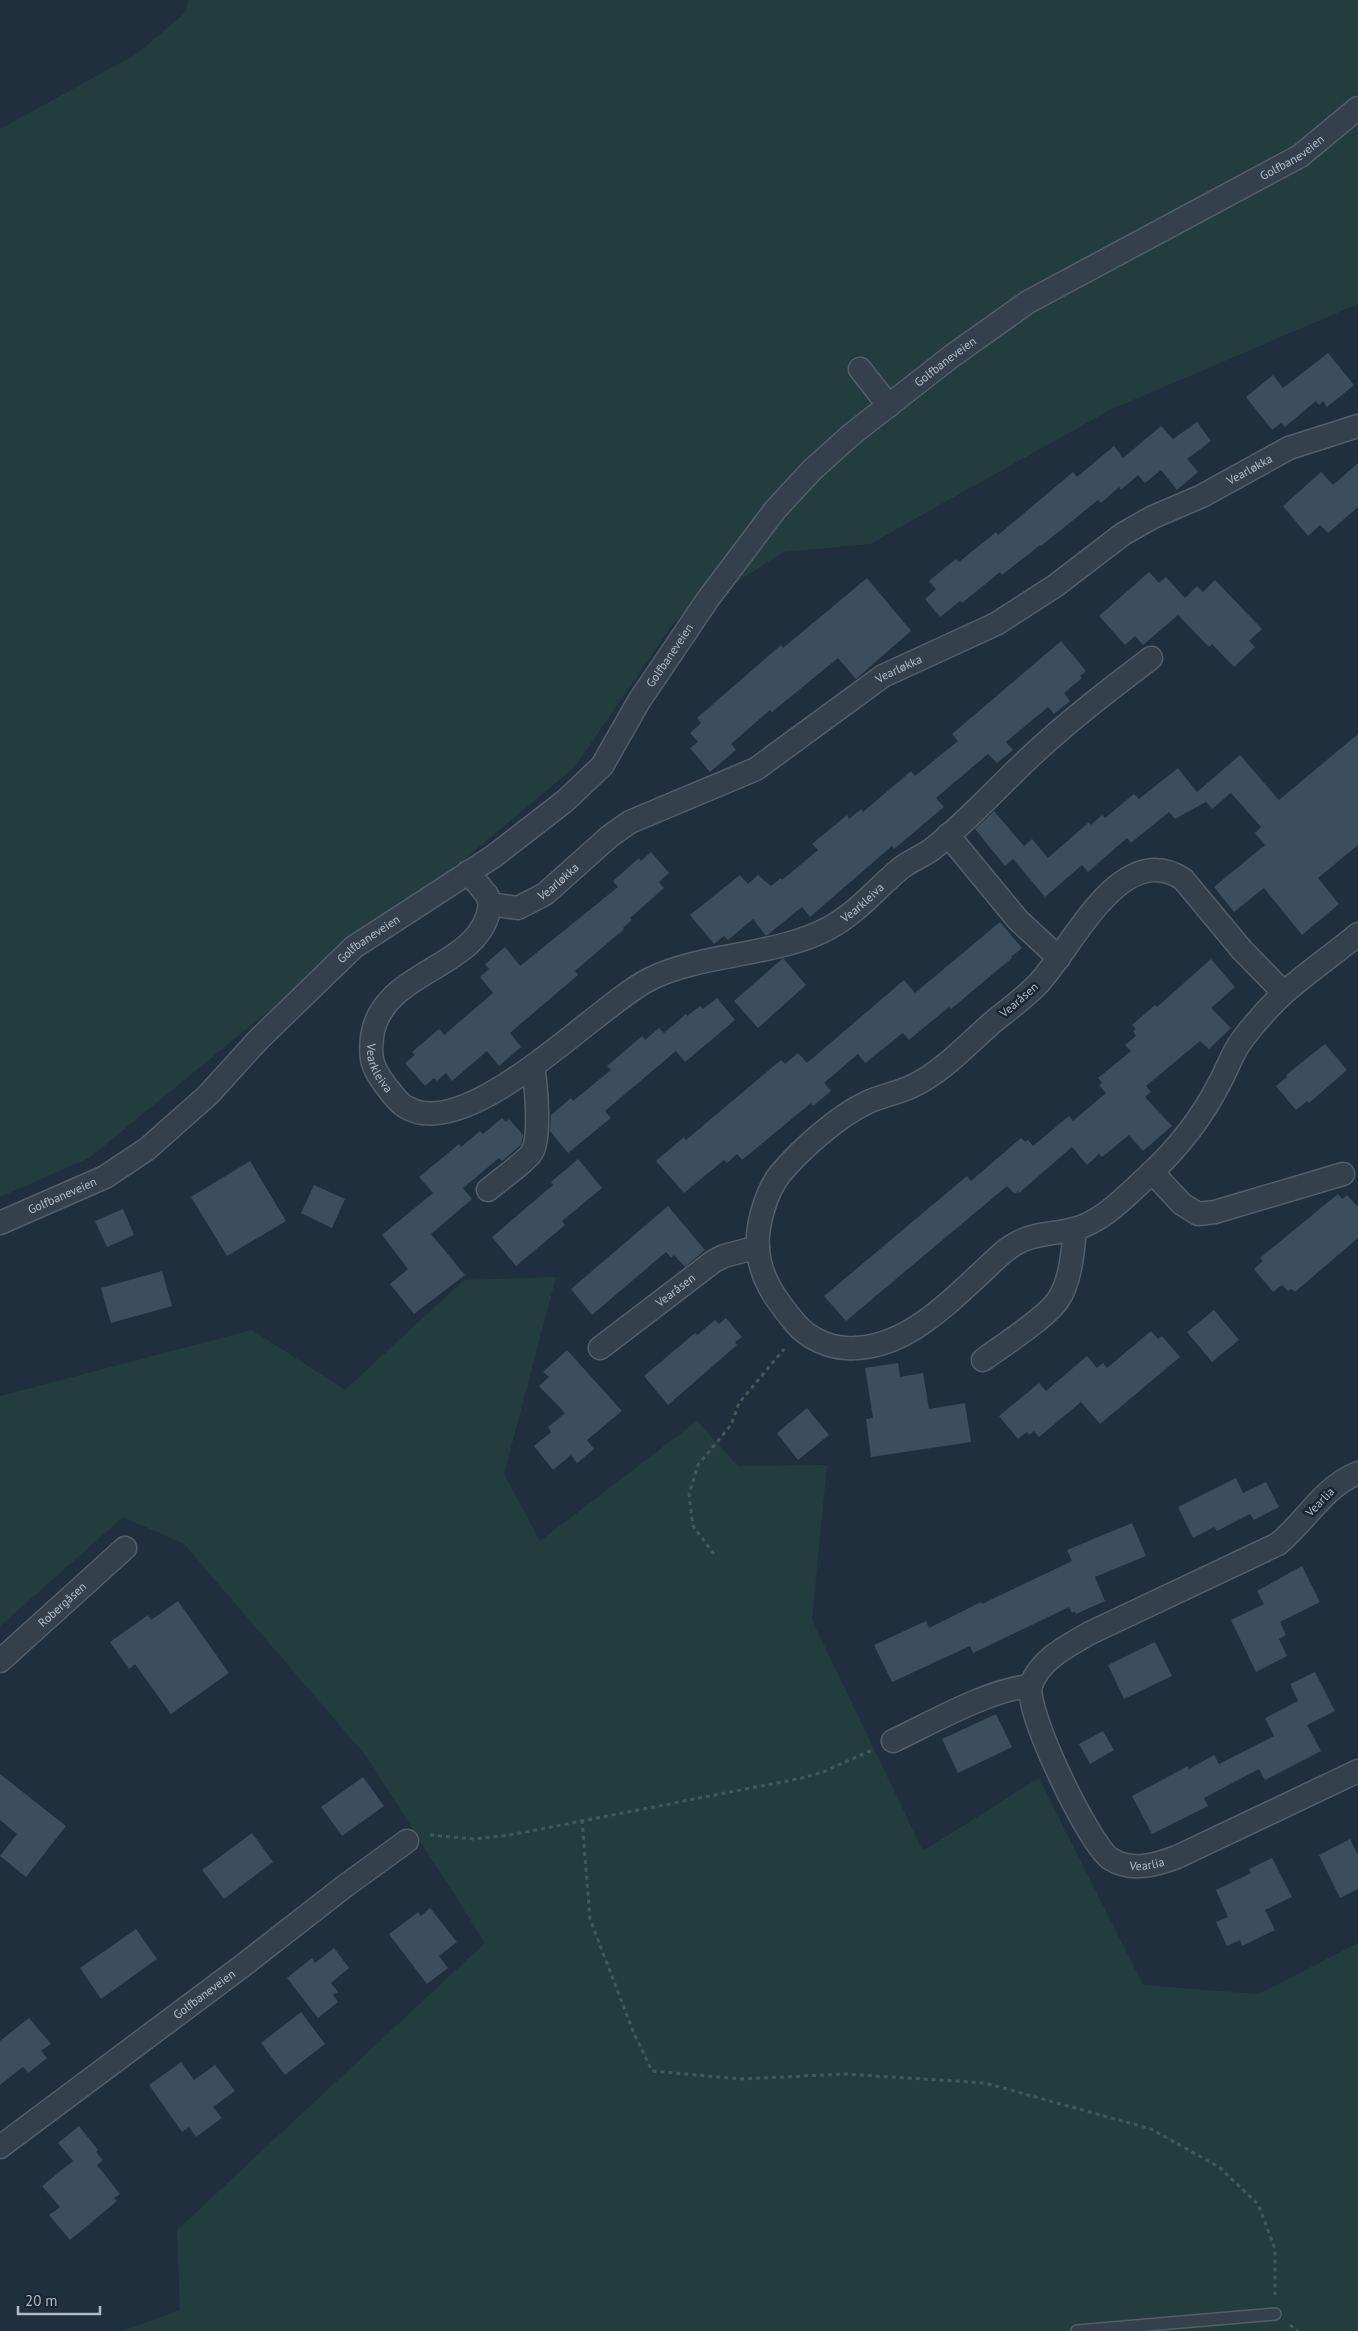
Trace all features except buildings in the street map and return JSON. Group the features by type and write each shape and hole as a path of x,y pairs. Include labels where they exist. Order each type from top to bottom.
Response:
{"street":[{"name":"Golfbaneveien","path":"0,1223 105,1177 147,1149 208,1095 259,1040 354,946 494,856 565,801 602,766 639,701 708,599 775,510 812,470 889,406 952,356 1028,302 1300,156 1358,108"},
{"path":"860,369 889,406"},
{"name":"Vearløkka","path":"490,904 518,908 545,894 610,836 630,822 740,778 756,769 883,676 996,624 1055,586 1123,534 1153,517 1202,496 1289,448 1358,426"},
{"name":"Vearkleiva","path":"490,904 489,919 477,938 405,986 380,1010 374,1024 371,1047 373,1065 384,1084 404,1107 418,1112 435,1114 469,1104 533,1066 622,997 650,979 674,970 791,942 828,929 847,916 903,867 931,849 948,835 1040,748 1091,703 1151,658"},
{"path":"948,835 1018,920 1059,958"},
{"name":"Vearåsen","path":"1284,993 1242,950 1183,879 1171,872 1159,869 1136,873 1110,894 1082,924 1038,985 923,1081 907,1089 870,1101 851,1112 814,1141 780,1175 757,1232 760,1264 768,1285 778,1302 801,1329 826,1344 842,1348 859,1348 889,1341 917,1327 1018,1242 1044,1234 1075,1229 1103,1214 1152,1172 1204,1109 1240,1043 1284,993 1358,934"},
{"path":"468,872 487,895 490,904"},
{"path":"488,1190 532,1152 536,1135 536,1086 533,1066"},
{"path":"1152,1172 1182,1204 1198,1214 1215,1212 1343,1174"},
{"path":"983,1360 1049,1310 1059,1299 1073,1252 1075,1229"},
{"name":"Vearåsen","path":"600,1348 714,1262 724,1256 758,1248"},
{"name":"Vearlia","path":"1358,1473 1342,1480 1329,1491 1291,1533 1278,1544 1090,1633 1052,1656 1030,1686 1031,1700 1048,1749 1062,1780 1096,1843 1109,1858 1123,1866 1158,1864 1177,1857 1358,1770"},
{"name":"Robergåsen","path":"0,1661 125,1548"},
{"path":"893,1741 995,1693 1030,1686"},
{"name":"Golfbaneveien","path":"0,2147 407,1840"}],"lane":[{"path":"1078,2331 1275,2314"}],"path":[{"path":"714,1554 693,1526 689,1494 698,1465 731,1425 738,1403 801,1329"},
{"path":"407,1840 419,1836 432,1835 474,1839 510,1835 802,1778 823,1772 893,1741"},
{"path":"582,1820 590,1919 633,2032 652,2071 741,2078 846,2074 985,2084 1151,2129 1218,2167 1258,2204 1275,2249 1275,2314 1298,2331"}],"green space":[{"path":"188,0 1358,0 1358,304 1110,410 870,544 783,552 673,624 574,768 460,863 265,1014 89,1158 0,1197 0,129 138,53 186,12"},
{"path":"556,1277 504,1474 540,1541 697,1421 738,1466 827,1465 812,1620 923,1851 1039,1778 1143,1985 1258,1994 1358,1943 1358,2331 122,2331 180,2310 177,2230 485,1943 367,1757 184,1544 123,1517 0,1626 0,1396 252,1330 345,1390 464,1280"}]}
